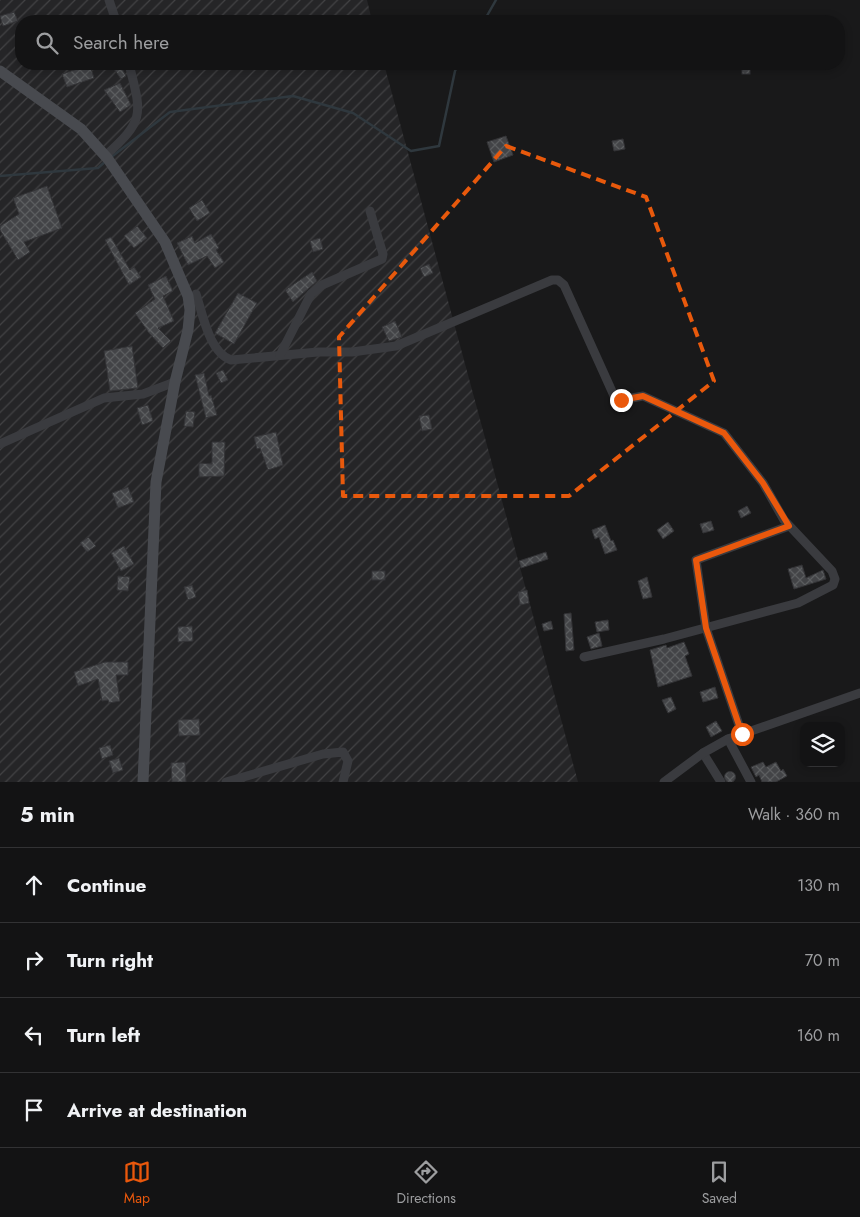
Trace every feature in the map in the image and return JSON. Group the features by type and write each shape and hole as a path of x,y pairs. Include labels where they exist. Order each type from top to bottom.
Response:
{"main road":[{"path":"0,71 81,129 106,158 165,242 188,296 190,310 188,330 175,382 156,482 143,782"}],"street":[{"path":"109,0 114,15"},
{"path":"106,158 130,134 137,119 137,101 130,70"},
{"path":"280,356 311,294 322,285 382,260 384,254 370,211"},
{"path":"196,294 216,348 224,357 232,360 352,352 396,346 552,280 558,280 564,285 615,398 621,400 643,396 724,433 763,483 789,526 832,570 835,579 833,585 798,603 706,628 584,657"},
{"path":"0,444 104,398 143,394 175,382"},
{"path":"742,734 706,628 696,560 789,526"},
{"path":"664,782 703,752 728,739 860,693"},
{"path":"728,739 751,782"},
{"path":"226,782 324,754 344,752 348,761 342,782"},
{"path":"703,752 721,782"}],"highlighted area":[{"path":"506,146 646,197 714,381 569,496 343,496 339,337"}],"shaded area":[{"path":"0,0 367,0 371,15 15,15 15,70 386,70 578,782 0,782"}],"building":[{"path":"14,12 15,22 3,26 0,16"},
{"path":"74,70 92,70 94,78 67,87 62,74"},
{"path":"115,70 123,70 126,76 121,79"},
{"path":"742,70 750,70 750,74 742,74"},
{"path":"120,83 131,105 120,112 104,90"},
{"path":"506,136 513,155 494,162 487,142"},
{"path":"623,139 625,149 614,151 612,141"},
{"path":"47,186 62,228 24,242 30,252 18,260 0,230 0,226 19,214 13,198"},
{"path":"202,200 210,213 197,221 189,208"},
{"path":"137,226 147,238 134,248 124,236"},
{"path":"211,234 219,248 216,250 224,262 215,268 207,256 188,265 177,243 192,236 195,243"},
{"path":"111,237 130,270 134,267 141,277 129,285 105,240"},
{"path":"320,238 323,249 313,252 310,241"},
{"path":"429,264 433,273 424,277 420,268"},
{"path":"312,272 317,281 293,302 285,290"},
{"path":"166,276 173,291 163,296 174,321 158,328 171,341 163,348 149,333 135,313 155,299 148,285"},
{"path":"238,293 257,303 234,344 215,333"},
{"path":"395,321 402,337 389,341 382,327"},
{"path":"132,346 138,388 110,391 104,351"},
{"path":"223,370 228,380 221,383 216,373"},
{"path":"204,373 209,396 211,395 217,415 206,418 195,375"},
{"path":"148,405 153,421 142,425 137,408"},
{"path":"186,411 195,412 193,427 184,426"},
{"path":"429,415 432,429 422,431 419,416"},
{"path":"276,432 283,465 268,470 260,448 257,449 254,437"},
{"path":"212,442 225,442 224,476 199,477 199,463 212,464"},
{"path":"128,487 134,502 118,508 112,493"},
{"path":"747,506 751,513 741,518 738,511"},
{"path":"711,521 714,530 703,533 700,524"},
{"path":"668,522 674,531 663,539 657,530"},
{"path":"605,525 611,541 613,540 617,550 605,554 599,537 595,539 592,530"},
{"path":"88,537 96,546 87,552 80,543"},
{"path":"124,546 134,564 121,571 111,553"},
{"path":"546,552 548,559 521,568 519,561"},
{"path":"802,565 806,578 823,570 826,579 794,589 788,569"},
{"path":"372,571 385,571 385,580 372,580"},
{"path":"118,576 130,577 128,591 117,590"},
{"path":"647,577 652,597 643,599 638,581"},
{"path":"192,585 196,597 188,600 184,587"},
{"path":"527,590 529,603 520,605 518,592"},
{"path":"571,613 574,650 566,651 564,614"},
{"path":"608,620 609,630 597,632 595,622"},
{"path":"551,621 553,629 544,631 542,624"},
{"path":"192,626 193,641 178,642 178,627"},
{"path":"599,633 602,646 591,649 587,637"},
{"path":"684,642 689,654 685,656 692,676 658,687 650,650 666,645 667,648"},
{"path":"105,662 128,662 128,675 116,675 120,701 109,703 108,700 102,701 98,679 78,686 74,672"},
{"path":"715,687 718,698 703,702 700,692"},
{"path":"671,697 676,709 668,713 662,700"},
{"path":"199,719 200,735 179,736 178,720"},
{"path":"716,721 722,731 711,737 706,727"},
{"path":"110,745 113,755 102,759 99,748"},
{"path":"119,758 123,770 113,773 109,761"},
{"path":"185,762 186,782 172,782 171,763"},
{"path":"763,762 766,767 776,762 781,771 783,769 787,776 776,782 762,782 759,775 756,777 751,767"},
{"path":"728,772 732,772 735,777 734,781 728,782 725,779 725,775"}],"waterway":[{"path":"487,15 496,0"},
{"path":"110,158 170,112 293,96 353,113 411,151 439,146 456,70"},
{"path":"0,176 98,168 106,161"}],"route":[{"path":"621,400 643,396 672,411 724,433 763,483 789,526 696,560 706,628 742,734"}]}
